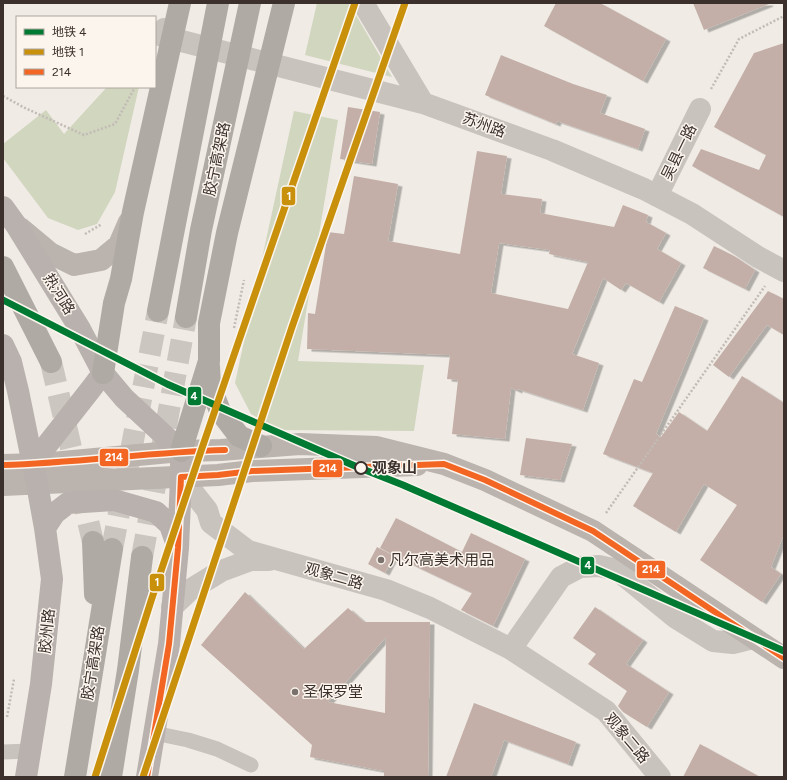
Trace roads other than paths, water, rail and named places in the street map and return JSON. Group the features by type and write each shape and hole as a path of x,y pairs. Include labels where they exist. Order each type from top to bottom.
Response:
{"highway":[{"path":"103,373 114,303 121,278 133,212 180,3"},
{"name":"胶宁高架路","path":"158,311 218,3"},
{"name":"胶宁高架路","path":"186,316 201,230 250,3"},
{"path":"262,446 239,436 220,411 210,386 208,360 209,323 227,233 284,3"},
{"path":"3,267 51,362"},
{"path":"181,451 208,360"},
{"name":"胶宁高架路","path":"75,777 97,641 102,545"},
{"path":"111,777 128,670 142,557"}],"main road":[{"name":"热河路","path":"3,207 16,225 80,329 103,373 124,398 181,451"},
{"path":"3,346 11,362 35,474"},
{"path":"35,474 103,373"},
{"path":"147,777 168,644 172,607 178,548 181,451"},
{"name":"胶州路","path":"26,777 41,684 52,579 45,528 35,474"},
{"path":"45,528 55,513 68,503 114,500 156,512 170,525 178,548"}],"street":[{"name":"苏州路","path":"172,3 162,36 422,103 552,150 644,189 692,214 758,257 781,269"},
{"path":"363,3 422,103"},
{"name":"吴县一路","path":"657,196 700,109"},
{"path":"16,225 50,253 74,265 101,260 120,245 133,212"},
{"path":"3,485 35,474 181,451 221,450 300,444 376,447 444,464 486,480 594,531 784,658"},
{"path":"3,465 35,474 181,478 218,476 252,471 444,464"},
{"name":"观象二路","path":"181,478 207,510 211,523 248,551 386,590 430,608 511,649 606,711 660,777"},
{"path":"172,607 190,590 221,571 251,560 280,560"},
{"path":"511,649 561,577 580,567 586,566 599,566 617,570 676,618 713,641 733,643 753,638"}],"lane":[{"path":"154,733 188,740 217,749 251,765"},
{"path":"3,752 30,751"}],"tunnel":[{"path":"112,549 158,311"},
{"path":"142,557 186,317"},
{"path":"51,362 93,542"}],"metro line":[{"name":"1","path":"95,777 201,451 355,3"},
{"name":"1","path":"143,777 292,327 405,3"},
{"name":"4","path":"3,300 167,384 784,651"}],"place":[{"name":"观象山","path":"361,468"},
{"name":"凡尔高美术用品","path":"381,560"},
{"name":"圣保罗堂","path":"295,692"}]}
